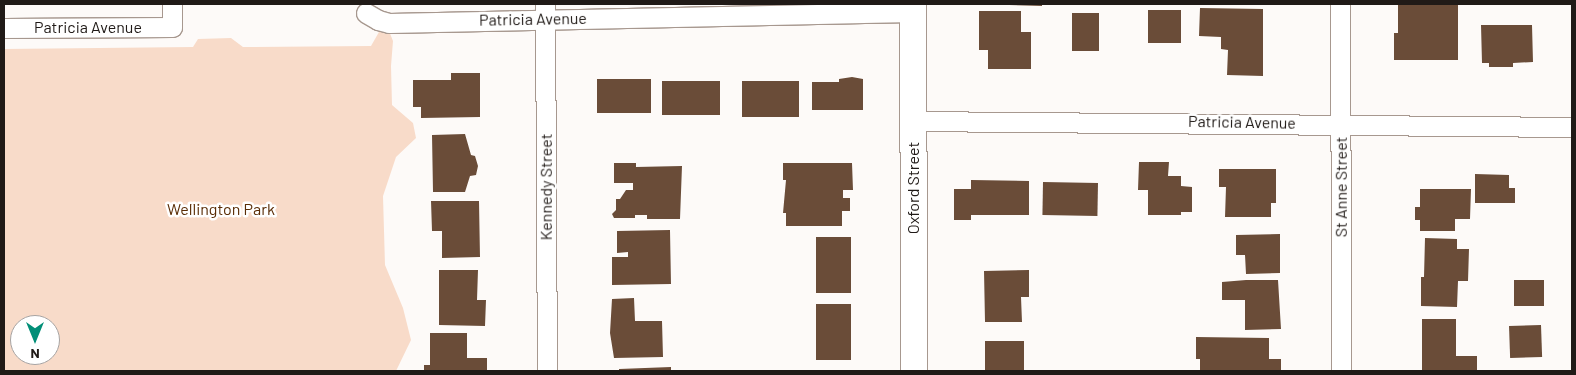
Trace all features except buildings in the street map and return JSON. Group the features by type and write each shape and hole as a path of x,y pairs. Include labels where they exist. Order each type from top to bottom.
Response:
{"main road":[{"name":"Oxford Street","path":"913,8 914,371"}],"street":[{"name":"Patricia Avenue","path":"4,28 172,27 172,4"},
{"name":"St Anne Street","path":"1340,4 1341,371"},
{"name":"Patricia Avenue","path":"366,13 378,20 389,22 545,12 913,8"},
{"name":"Kennedy Street","path":"545,12 547,371"},
{"name":"Patricia Avenue","path":"912,121 1572,127"}],"green space":[{"name":"Wellington Park","path":"389,31 393,41 391,66 392,105 413,123 416,138 396,157 383,196 385,265 403,308 411,340 396,371 4,371 4,49 193,47 198,39 231,38 243,47 371,46 379,32"}]}
